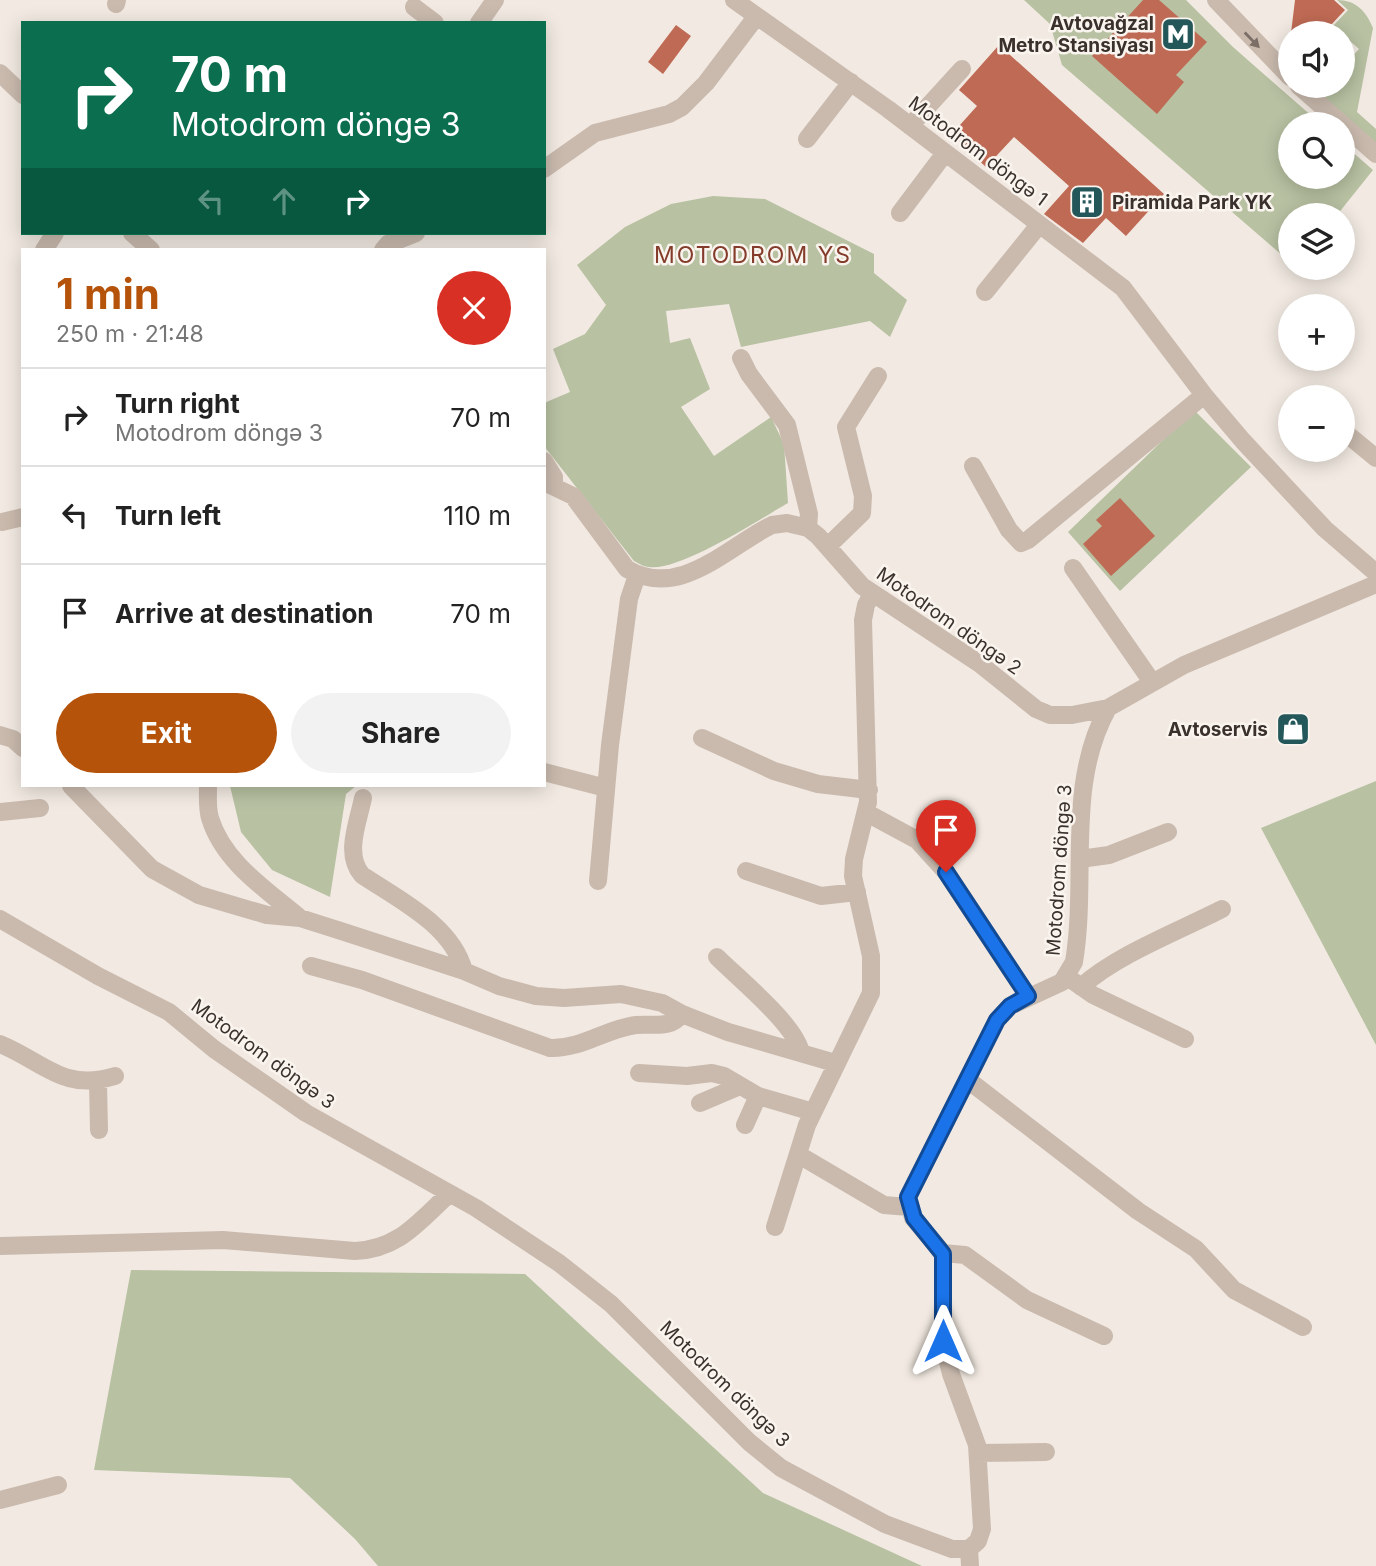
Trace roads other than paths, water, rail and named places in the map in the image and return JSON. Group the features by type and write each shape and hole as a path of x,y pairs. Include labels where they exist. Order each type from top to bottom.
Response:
{"street":[{"path":"479,21 495,0"},
{"name":"Motodrom döngə 1","path":"734,0 851,82 1123,288 1204,395 1325,529 1376,573"},
{"path":"1227,4 1278,63"},
{"path":"414,7 432,21"},
{"path":"546,168 595,133 669,114 682,107 706,83 756,17"},
{"path":"910,126 962,69"},
{"path":"0,73 12,92"},
{"path":"807,139 851,82"},
{"path":"1313,98 1376,154"},
{"path":"900,213 945,153"},
{"path":"985,292 1039,225"},
{"path":"134,235 149,248"},
{"path":"382,242 408,235"},
{"path":"546,464 554,477 549,484 573,496 619,561 637,575 657,579 693,572 772,524 787,523 808,528 809,514 787,425 749,374 741,358"},
{"path":"828,546 862,513 863,496 846,427 878,376"},
{"path":"973,466 1009,530 1021,543 1204,395"},
{"path":"1355,441 1376,458"},
{"path":"2,522 21,517"},
{"name":"Motodrom döngə 2","path":"808,528 828,546 851,576 872,594 953,645 1041,712 1061,716 1108,708 1152,682 1226,646 1376,584"},
{"path":"1073,568 1152,682"},
{"path":"598,881 606,789 629,599 637,575"},
{"path":"775,1227 813,1112 835,1063 863,1016 871,993 871,956 853,876 854,859 867,813 869,790 863,620 872,594"},
{"name":"Motodrom döngə 3","path":"909,1207 910,1189 1001,1013 1028,996 1074,982 1084,793 1094,739 1108,708"},
{"path":"0,735 13,739 21,746"},
{"path":"702,738 774,771 818,784 869,790"},
{"path":"546,773 606,789"},
{"path":"72,787 162,876 199,895 267,915 300,918 464,971 499,986 537,996 564,998 621,994 662,1003 682,1014 729,1032 835,1063"},
{"path":"208,787 209,818 223,846 241,867 300,918"},
{"path":"363,799 351,854 355,867 362,875 430,921 454,947 464,971"},
{"path":"0,812 40,808"},
{"path":"867,813 917,840 946,872 1028,996"},
{"path":"1080,859 1109,855 1168,832"},
{"path":"746,871 821,896 857,892"},
{"path":"1074,982 1092,977 1222,909"},
{"name":"Motodrom döngə 3","path":"0,919 98,976 169,1012 214,1049 306,1114 449,1194 528,1242 611,1304 646,1336 749,1442 782,1468 885,1524 970,1557 982,1529 978,1453 951,1374 943,1341 943,1254"},
{"path":"717,957 788,1027 800,1045 801,1053"},
{"path":"311,966 362,980 550,1048 564,1049 583,1045 627,1027 668,1025 682,1014"},
{"path":"1074,982 1185,1039"},
{"path":"0,1044 20,1052 63,1078 107,1079 99,1130"},
{"path":"639,1073 687,1076 712,1073 724,1076 758,1096 813,1112"},
{"path":"968,1080 1138,1211 1196,1249 1234,1290 1303,1327"},
{"path":"700,1103 740,1086"},
{"path":"745,1125 758,1096"},
{"path":"799,1155 884,1205 909,1207 914,1218 943,1254 954,1252 965,1255 1027,1300 1104,1336"},
{"path":"0,1246 223,1240 355,1251 376,1250 395,1242 449,1194"},
{"path":"978,1453 1046,1452"},
{"path":"0,1500 58,1485"}],"place":[{"name":"Avtovağzal Metro Stansiyası","path":"1178,34"},
{"name":"Piramida Park YK","path":"1087,202"},
{"name":"Avtoservis","path":"1293,729"}],"district":[{"name":"MOTODROM YS","path":"753,255"}]}
